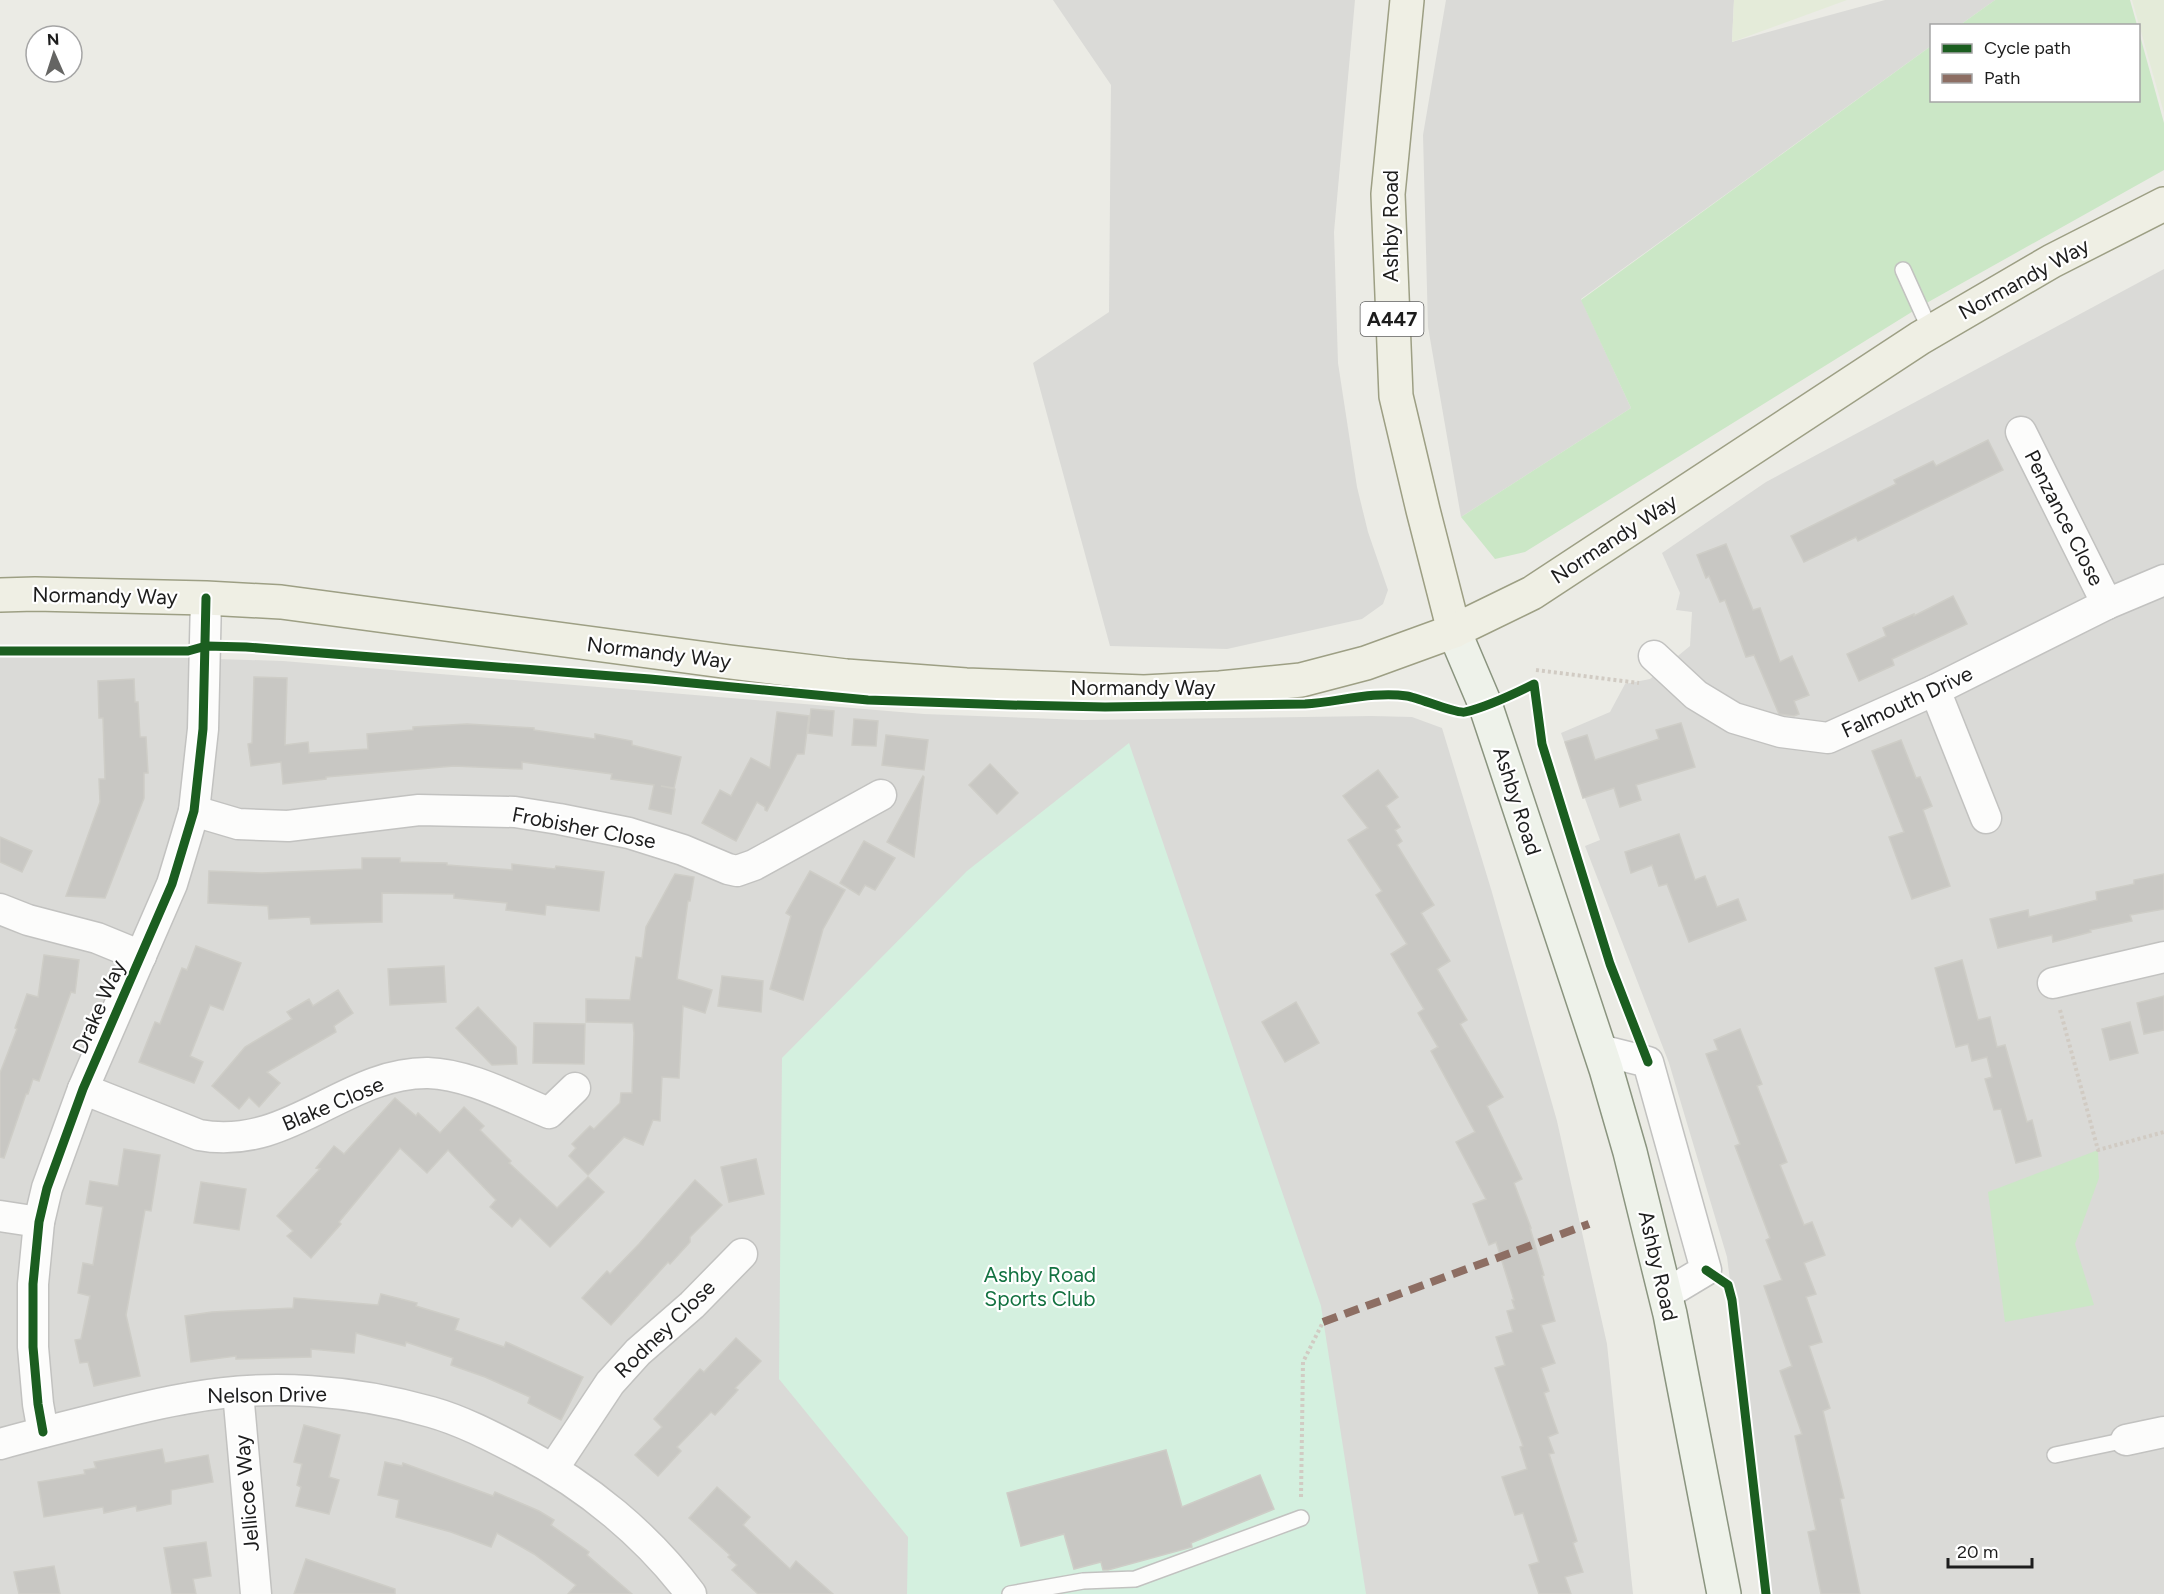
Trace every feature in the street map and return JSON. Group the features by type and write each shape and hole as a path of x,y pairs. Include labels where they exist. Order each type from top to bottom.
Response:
{"main road":[{"name":"Ashby Road","path":"1407,0 1388,194 1396,396 1422,510 1454,631 1485,704 1600,1050 1630,1152 1666,1294 1724,1594"},
{"name":"Normandy Way","path":"0,595 206,598 282,602 846,676 966,685 1144,692 1221,688 1301,680 1366,663 1454,631 1532,593 1931,332 2052,261 2164,204"}],"street":[{"name":"Penzance Close","path":"2021,432 2107,604"},
{"name":"Falmouth Drive","path":"1654,656 1696,694 1734,717 1781,732 1828,738 1935,690 2107,604 2164,580"},
{"name":"Drake Way","path":"43,1432 33,1347 33,1284 39,1222 47,1188 83,1089 172,884 194,811 203,729 206,598"},
{"path":"1935,690 1986,818"},
{"name":"Frobisher Close","path":"194,811 238,824 276,826 419,810 515,812 629,833 683,850 737,871 754,865 881,795"},
{"path":"0,909 28,920 97,939 141,956"},
{"path":"2053,984 2164,957"},
{"path":"1600,1050 1648,1062 1706,1270 1666,1294"},
{"name":"Blake Close","path":"83,1089 199,1135 236,1138 263,1133 349,1094 400,1076 428,1073 457,1077 549,1113 575,1088"},
{"path":"0,1216 39,1222"},
{"name":"Rodney Close","path":"554,1469 610,1383 638,1352 692,1305 742,1254"},
{"name":"Nelson Drive","path":"0,1444 190,1397 238,1392 303,1390 369,1397 432,1412 476,1429 554,1469 595,1498 643,1540 691,1594"},
{"name":"Jellicoe Way","path":"238,1392 256,1594"},
{"path":"2126,1440 2164,1432"}],"lane":[{"path":"1903,270 1931,332"},
{"path":"2055,1455 2126,1440"},
{"path":"1010,1594 1083,1581 1135,1579 1301,1518"}],"path":[{"path":"1536,670 1644,684"},
{"path":"2053,984 2098,1150 2164,1132"},
{"path":"1301,1518 1303,1362 1323,1322"}],"shaded area":[{"path":"1053,0 1355,0 1334,232 1338,363 1357,487 1368,532 1388,590 1383,604 1362,619 1227,649 1110,646 1033,363 1109,312 1111,85"},
{"path":"1446,0 1734,0 1732,42 1885,0 1995,0 1961,24 1930,24 1930,47 1581,299 1631,408 1461,517 1428,327 1423,135"},
{"path":"2164,269 2164,1594 1770,1594 1727,1257 1669,1063 1585,846 1600,840 1561,733 1610,712 1625,684 1650,679 1690,646 1692,612 1676,610 1680,593 1662,553 1766,482"},
{"path":"0,652 283,661 924,714 1083,720 1412,717 1442,728 1491,889 1557,1121 1607,1344 1633,1594 0,1594"}],"green space":[{"path":"1734,0 1847,0 1732,42"},
{"path":"1995,0 2130,0 2137,24 1961,24"},
{"path":"2132,0 2164,0 2164,113 2140,24"},
{"path":"2140,36 2164,123 2164,170 1923,305 1525,552 1495,559 1461,517 1631,408 1581,300 1930,47 1930,102 2140,102"},
{"name":"Ashby Road Sports Club","path":"1129,743 1321,1306 1366,1594 907,1594 908,1537 779,1379 782,1058 967,871"},
{"path":"2098,1150 2099,1178 2075,1244 2094,1305 2005,1322 1988,1192"}],"building":[{"path":"1988,440 2003,470 1858,541 1856,537 1804,562 1791,536 1896,484 1894,480 1933,461 1936,466"},
{"path":"1726,544 1753,610 1760,608 1780,662 1792,656 1809,695 1794,701 1799,714 1794,716 1779,714 1754,655 1746,657 1725,600 1720,602 1709,576 1706,578 1697,555"},
{"path":"1953,596 1967,624 1892,659 1894,665 1859,681 1847,654 1886,636 1883,628 1914,614 1914,616"},
{"path":"254,677 287,678 285,745 308,742 309,753 368,749 367,734 413,730 413,727 467,724 534,728 534,730 595,739 595,734 632,741 632,745 681,757 674,788 661,786 675,789 671,814 649,809 654,785 611,779 612,774 522,762 522,769 454,766 326,777 326,779 283,784 281,762 251,766 248,744 252,743"},
{"path":"134,679 140,737 146,737 148,773 144,773 144,798 105,898 66,896 100,802 99,779 105,779 103,718 99,718 98,681"},
{"path":"811,709 834,711 832,736 808,733"},
{"path":"777,712 809,716 804,754 797,754 767,811 757,802 736,841 702,823 720,790 731,796 751,758 770,768"},
{"path":"854,719 878,721 876,746 852,745"},
{"path":"1681,723 1695,767 1636,785 1641,800 1620,807 1614,788 1583,798 1565,742 1587,735 1595,760 1659,739 1656,730"},
{"path":"886,735 928,740 924,770 882,765"},
{"path":"1901,740 1916,778 1920,777 1932,806 1923,810 1950,886 1912,899 1889,837 1904,832 1872,751"},
{"path":"990,764 1018,793 997,814 969,785"},
{"path":"1378,770 1398,797 1386,806 1400,827 1395,830 1402,841 1397,845 1434,905 1421,913 1450,961 1437,969 1467,1020 1460,1024 1503,1097 1487,1106 1522,1179 1514,1183 1531,1228 1555,1321 1541,1325 1555,1363 1541,1368 1549,1391 1544,1393 1558,1433 1548,1437 1554,1453 1549,1454 1577,1541 1573,1543 1583,1572 1565,1577 1571,1594 1539,1594 1529,1565 1539,1562 1523,1513 1515,1515 1502,1477 1527,1469 1520,1447 1523,1446 1495,1368 1505,1365 1496,1337 1513,1332 1507,1311 1515,1309 1496,1242 1489,1245 1473,1204 1486,1199 1456,1142 1475,1132 1431,1051 1438,1047 1418,1013 1424,1009 1391,954 1407,944 1376,895 1382,891 1348,840 1368,828 1343,796"},
{"path":"924,777 914,857 887,842"},
{"path":"1679,834 1695,880 1705,876 1717,907 1738,899 1746,920 1689,942 1667,884 1659,886 1652,865 1631,873 1625,852"},
{"path":"0,837 32,851 22,872 0,862"},
{"path":"864,841 895,858 875,890 865,885 859,895 840,883"},
{"path":"362,858 400,858 400,862 447,863 447,865 512,870 512,864 555,869 556,866 604,872 599,911 546,905 545,915 506,910 507,903 454,898 454,894 382,893 382,922 311,924 310,917 269,919 268,906 208,903 209,871 262,873 362,869"},
{"path":"810,871 845,890 823,929 803,1000 770,989 791,916 786,913"},
{"path":"675,874 694,877 690,901 688,901 677,979 712,990 705,1013 683,1006 679,1078 662,1077 660,1121 653,1120 643,1145 624,1137 588,1175 569,1156 576,1148 572,1144 590,1126 594,1129 620,1103 621,1093 632,1093 634,1033 633,1023 586,1022 586,999 630,1000 636,957 642,958 646,927"},
{"path":"2164,874 2164,909 2130,915 2132,921 2090,930 2091,932 2053,942 2052,935 1998,948 1990,919 2028,910 2029,917 2097,900 2096,892 2134,884 2134,880"},
{"path":"196,946 241,963 223,1010 210,1005 190,1056 203,1062 194,1083 139,1062 155,1022 160,1024 182,968 187,970"},
{"path":"44,955 79,960 75,993 71,992 39,1081 33,1079 28,1094 26,1094 4,1158 0,1157 0,1073 17,1029 15,1028 27,994 38,997"},
{"path":"1962,960 1978,1020 1990,1017 1997,1047 2005,1045 2027,1122 2032,1120 2041,1156 2016,1163 2001,1109 1994,1110 1985,1079 1992,1077 1987,1057 1972,1061 1968,1044 1956,1047 1935,968"},
{"path":"444,966 446,1002 390,1005 388,969"},
{"path":"722,976 763,981 761,1012 718,1006"},
{"path":"338,990 353,1013 334,1026 336,1032 267,1072 280,1083 259,1107 249,1097 239,1109 212,1086 245,1047 292,1019 287,1012 309,999 313,1006"},
{"path":"2164,996 2164,1030 2144,1034 2137,1003"},
{"path":"1296,1002 1319,1043 1285,1062 1262,1022"},
{"path":"478,1007 516,1047 517,1064 492,1065 456,1028"},
{"path":"2130,1022 2138,1053 2110,1060 2102,1029"},
{"path":"534,1023 585,1024 584,1064 533,1063"},
{"path":"1740,1029 1762,1084 1757,1086 1787,1162 1780,1165 1804,1225 1812,1222 1825,1255 1804,1263 1816,1294 1806,1297 1822,1342 1809,1346 1830,1408 1823,1411 1844,1498 1840,1499 1860,1594 1821,1594 1808,1532 1816,1530 1795,1436 1802,1434 1780,1371 1792,1366 1764,1286 1782,1280 1766,1240 1770,1238 1735,1146 1740,1144 1706,1054 1718,1050 1714,1040"},
{"path":"395,1098 416,1116 418,1113 440,1133 464,1107 484,1126 480,1130 511,1161 509,1163 557,1208 588,1177 604,1192 550,1247 520,1218 512,1227 490,1207 496,1200 448,1150 427,1173 400,1148 339,1222 341,1224 311,1258 287,1236 293,1231 277,1216 320,1169 316,1168 334,1146 344,1154"},
{"path":"124,1149 160,1155 151,1211 145,1210 126,1315 140,1376 94,1386 88,1362 80,1363 75,1340 81,1339 90,1296 78,1293 83,1263 93,1265 103,1207 86,1204 90,1181 118,1186"},
{"path":"756,1159 764,1194 729,1202 721,1167"},
{"path":"695,1180 722,1205 690,1237 690,1242 670,1264 668,1262 611,1325 582,1298 607,1271 610,1274 639,1244"},
{"path":"201,1182 246,1189 239,1230 194,1223"},
{"path":"381,1294 417,1303 416,1306 459,1319 455,1330 504,1347 506,1342 583,1377 561,1420 528,1403 530,1397 451,1365 453,1358 406,1342 405,1346 356,1333 354,1353 311,1349 311,1357 236,1359 236,1356 191,1362 185,1316 212,1312 293,1308 294,1298 378,1305"},
{"path":"736,1338 761,1361 735,1388 738,1390 715,1415 711,1412 677,1447 681,1451 658,1476 635,1455 662,1427 654,1419 700,1369 704,1372"},
{"path":"304,1425 340,1435 329,1477 339,1480 329,1514 296,1506 301,1487 297,1485 302,1464 294,1462"},
{"path":"162,1449 165,1463 208,1455 213,1482 171,1490 171,1504 137,1511 136,1506 104,1513 103,1507 44,1517 38,1482 85,1474 84,1470 96,1468 94,1462"},
{"path":"1166,1450 1182,1507 1260,1475 1274,1509 1191,1543 1192,1547 1108,1570 1103,1570 1101,1562 1074,1569 1064,1534 1021,1546 1007,1493"},
{"path":"385,1462 402,1466 403,1463 493,1496 495,1492 539,1511 554,1520 551,1525 589,1552 587,1555 632,1594 568,1594 576,1585 534,1554 497,1533 491,1547 451,1532 396,1517 399,1500 378,1495"},
{"path":"717,1487 750,1517 743,1525 790,1569 796,1561 833,1594 758,1594 732,1570 737,1565 728,1557 730,1555 689,1518"},
{"path":"206,1542 211,1576 193,1579 196,1594 172,1594 164,1548"},
{"path":"306,1559 395,1589 395,1594 294,1594"},
{"path":"54,1566 60,1594 19,1594 14,1572"}],"marked path":[{"path":"1323,1322 1589,1224"}],"cycle path":[{"path":"43,1432 33,1347 33,1284 39,1222 47,1188 83,1089 172,884 194,811 203,729 206,598"},
{"path":"0,651 188,651 206,646 246,647 650,679 868,700 1011,705 1105,707 1305,704 1394,695 1413,697 1454,711 1465,712 1491,704 1534,684 1542,744 1610,964 1648,1062"},
{"path":"1706,1270 1728,1285 1732,1300 1766,1594"}]}
